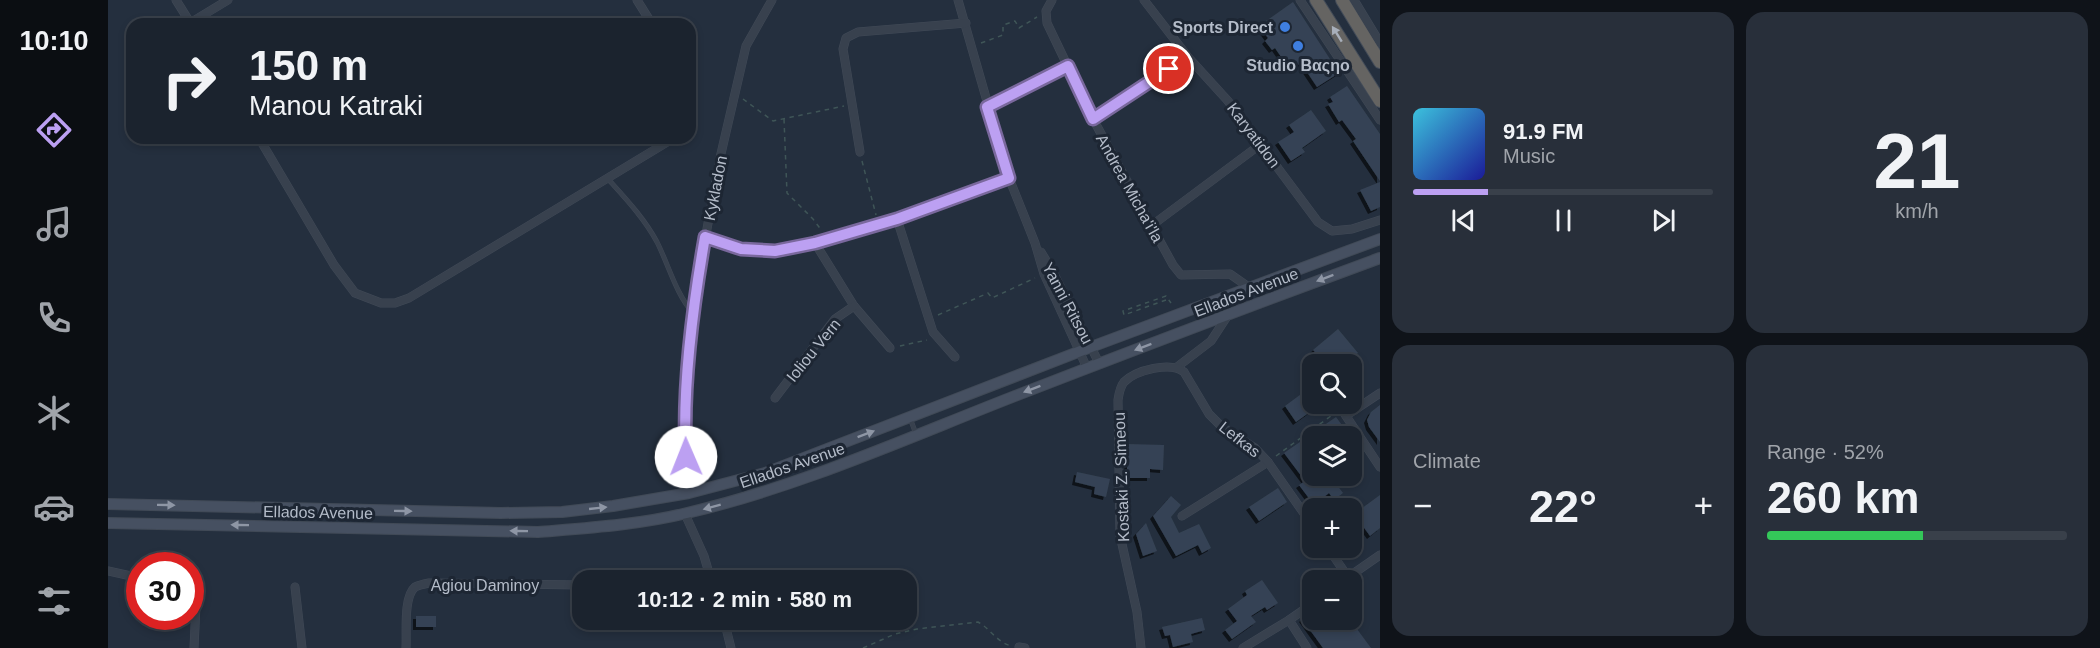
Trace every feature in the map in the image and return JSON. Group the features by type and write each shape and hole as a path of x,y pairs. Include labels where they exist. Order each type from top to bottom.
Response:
{"highway":[{"path":"1316,0 1380,101"},
{"path":"1342,0 1380,62"}],"main road":[{"name":"Ellados Avenue","path":"108,504 501,513 562,512 613,506 689,492 765,473 1091,347 1380,239"},
{"name":"Ellados Avenue","path":"108,523 538,532 599,527 685,514 754,495 825,470 1099,363 1380,258"}],"street":[{"path":"176,0 187,18"},
{"path":"198,18 228,0"},
{"path":"637,0 648,18"},
{"name":"Kykladon","path":"689,492 685,444 686,391 705,237 720,158 746,46 772,0"},
{"name":"Yanni Ritsou","path":"958,0 1009,178 1035,243 1044,274 1087,368"},
{"path":"1046,11 1052,0"},
{"path":"1300,0 1380,120"},
{"path":"1354,0 1380,43"},
{"name":"Karyatidon","path":"1149,2 1188,57 1228,101 1318,222 1332,231 1352,229 1380,220"},
{"name":"Andrea Micha'i'la","path":"1046,11 1047,23 1093,119 1173,265 1182,275 1230,274 1250,288"},
{"path":"860,152 843,50 846,38 858,32 966,23"},
{"path":"1093,119 1188,57"},
{"path":"987,107 1068,66"},
{"path":"263,144 334,265 355,293 381,303 395,303 409,298 664,144"},
{"path":"1150,226 1261,144"},
{"path":"705,237 741,249 775,251 815,243 897,219 1009,178"},
{"path":"897,219 933,332 955,357"},
{"name":"Ioliou Vern","path":"815,243 854,306 890,348"},
{"name":"Yanni Ritsou","path":"1035,243 1053,272 1099,363"},
{"name":"Ioliou Vern","path":"775,398 835,318 854,306"},
{"path":"1178,367 1211,341 1228,315"},
{"name":"Kostaki Z. Simeou","path":"1141,648 1137,612 1120,535 1118,400 1120,388 1128,379 1155,368 1178,367"},
{"name":"Lefkas","path":"1178,367 1184,372 1209,414 1222,427 1255,448 1268,462 1302,511"},
{"path":"1362,401 1380,393"},
{"path":"1345,414 1380,467"},
{"path":"1182,516 1268,462"},
{"path":"685,514 708,570"},
{"path":"1359,570 1380,555"},
{"path":"108,571 126,575"},
{"name":"Agiou Daminoy","path":"406,648 407,606 410,595 418,586 429,584 572,585"},
{"path":"295,586 302,648"},
{"path":"1242,648 1302,611"},
{"path":"1289,621 1307,648"},
{"path":"194,648 195,630"},
{"path":"726,630 731,648"}],"lane":[{"path":"607,179 642,217 685,303 695,315"},
{"path":"910,418 916,435"}],"path":[{"path":"972,47 1003,35 1003,24 1015,21 1018,28 1046,11"},
{"path":"735,94 773,122 852,105"},
{"path":"784,119 788,193 813,219 827,239"},
{"path":"860,152 879,224"},
{"path":"929,319 988,293 992,298 1044,274"},
{"path":"1166,300 1124,315 1123,311 1166,296 1171,303"},
{"path":"890,348 938,338"},
{"path":"1268,462 1335,414"},
{"path":"863,648 895,634 917,629 978,622 986,626 1005,644 1022,647"}],"building":[{"path":"1293,2 1339,73 1317,87 1301,63 1290,70 1275,48 1272,50 1265,41 1268,38 1259,26"},
{"path":"1347,86 1380,134 1380,181 1353,141 1356,139 1342,120 1339,122 1328,104 1333,102 1330,97"},
{"path":"1311,110 1326,131 1302,148 1305,152 1291,161 1278,142 1294,132 1289,125"},
{"path":"1380,182 1380,207 1371,211 1360,190"},
{"path":"1338,329 1358,353 1317,354 1313,350"},
{"path":"1302,393 1302,414 1307,414 1296,422 1285,406"},
{"path":"1380,405 1380,442 1369,427 1367,420 1371,412"},
{"path":"1336,417 1343,426 1323,426"},
{"path":"1302,441 1302,477 1284,453"},
{"path":"1127,444 1164,445 1163,470 1150,469 1150,478 1127,478"},
{"path":"1077,472 1110,479 1106,497 1094,494 1095,487 1075,482"},
{"path":"1302,483 1302,486 1338,486 1343,493 1337,498 1333,498 1329,493 1323,498 1309,498 1299,485"},
{"path":"1278,488 1287,502 1259,521 1249,507"},
{"path":"1380,495 1380,528 1370,536 1362,525 1362,508"},
{"path":"1171,496 1181,505 1171,517 1179,533 1199,524 1211,548 1202,553 1198,545 1176,556 1153,516"},
{"path":"1146,523 1157,551 1143,556 1136,534"},
{"path":"1262,580 1278,603 1267,610 1265,607 1251,616 1256,622 1232,639 1225,630 1237,621 1228,609 1247,595 1245,591"},
{"path":"416,616 436,616 436,627 416,627"},
{"path":"1202,618 1205,630 1191,634 1193,642 1173,647 1170,635 1165,636 1162,627"},
{"path":"1310,630 1358,630 1371,648 1323,648"}],"place":[{"name":"Sports Direct","path":"1285,27"},
{"name":"Studio Βαςηο","path":"1298,46"}],"route":[{"path":"686,457 686,391 705,237 741,249 775,251 815,243 897,219 1009,178 987,107 1068,66 1093,119 1169,69"}]}
